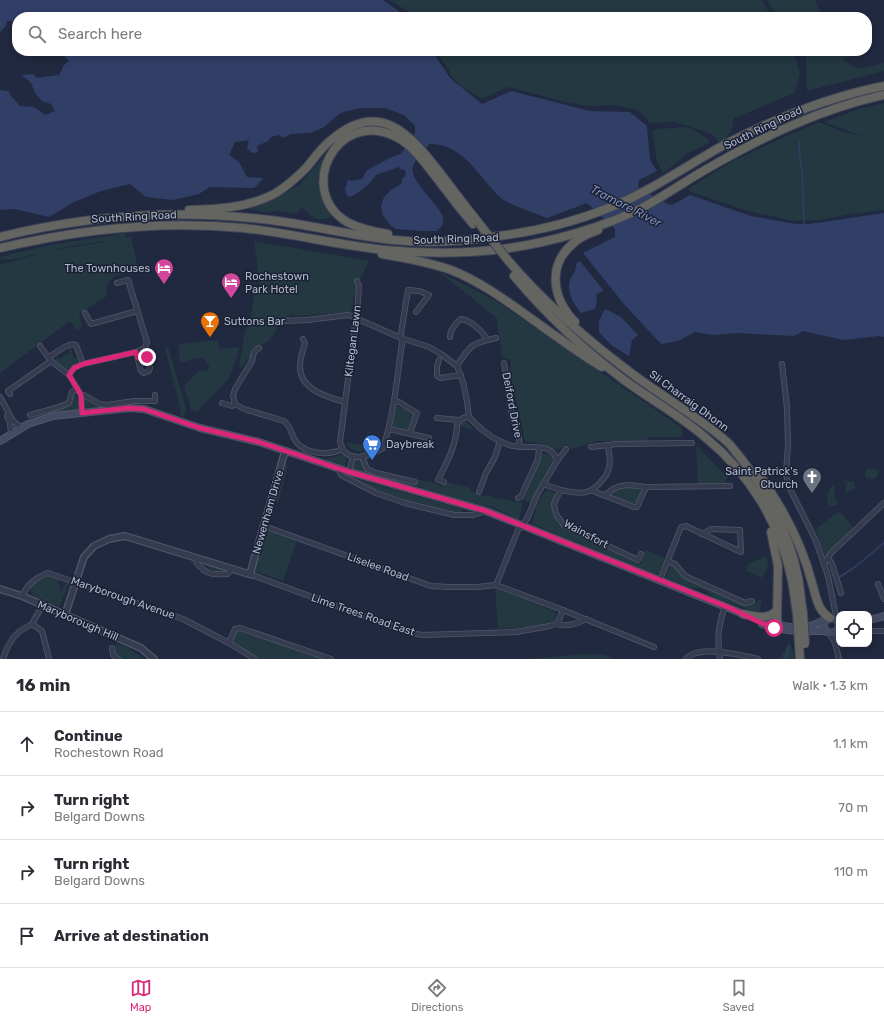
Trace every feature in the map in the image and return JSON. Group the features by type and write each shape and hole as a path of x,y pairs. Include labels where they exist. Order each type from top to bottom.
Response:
{"highway":[{"name":"South Ring Road","path":"0,237 50,226 92,220 135,216 179,215 244,217 388,239 426,242 498,237 540,229 594,214 612,207 647,190 725,145 769,124 821,104 884,86"},
{"name":"South Ring Road","path":"0,248 56,236 121,228 169,225 210,226 277,232 383,250 465,252 510,248 559,238 608,223 659,198 705,170 780,130 828,111 884,95"},
{"path":"135,216 173,211 223,208 245,204 270,196 293,180 306,168 328,142 345,129 357,124 369,122 389,125 399,129 423,156 503,258 528,293 556,321 624,380"},
{"path":"407,139 384,132 372,131 352,135 343,141 335,148 325,167 325,191 328,200 338,214 346,221 357,226 372,231 389,234 449,241"},
{"path":"602,350 567,314 560,301 556,288 555,274 559,262 566,250 576,240 608,223"},
{"path":"277,232 347,249 414,260 451,271 486,288 595,363 624,380"},
{"path":"503,258 540,297 576,330 602,350"},
{"name":"Sli Charraig Dhonn","path":"602,350 638,378 712,429 730,445 754,476 780,521 798,576 802,644 805,659"},
{"name":"Sli Charraig Dhonn","path":"624,380 706,437 732,461 760,501 776,532 785,555 800,614"},
{"path":"730,445 740,453 758,473 781,507 803,552 818,604 824,614 834,620"},
{"path":"760,501 773,538 778,566 778,627"},
{"path":"743,614 763,617 769,616 777,610"},
{"name":"Sli Charraig Dhonn","path":"800,659 802,644"}],"main road":[{"path":"0,441 11,433 42,419 53,416 129,408 144,409 200,428 259,442 349,472 486,511 725,606 757,622 792,631 827,632 836,630"},
{"path":"872,619 884,616"},
{"path":"778,627 809,626 834,620"},
{"path":"827,632 824,623 834,620"}],"street":[{"path":"69,375 74,368 83,364 136,352 145,348 147,342 128,280 117,283"},
{"name":"Kiltegan Lawn","path":"344,451 340,442 359,284 357,281"},
{"path":"222,403 232,406 235,404 244,409 284,421 289,425 296,442 313,451 330,454 342,449 353,456 362,458 383,448 389,429 408,290 419,291 429,295 416,312"},
{"path":"84,313 91,324 137,311"},
{"path":"284,321 348,315 401,338 429,347 441,354 457,366 461,375 469,417 459,420 437,418"},
{"path":"450,337 450,334 457,322 461,319 483,332 487,340"},
{"path":"457,366 470,347 477,342 496,338"},
{"path":"303,339 305,343 300,366 304,380 310,387 322,395 345,402"},
{"path":"10,394 8,391 64,347 73,344 76,345 83,364"},
{"path":"40,346 50,359 69,375 81,395 82,413"},
{"path":"235,404 233,396 235,389 252,361 254,352 259,348"},
{"path":"136,352 138,358"},
{"path":"440,360 437,366 437,376 441,378 461,375"},
{"name":"Delford Drive","path":"504,363 512,417 518,432 520,447"},
{"path":"782,364 787,408 788,445 786,473 788,485 809,525 824,563 836,608 834,620"},
{"path":"30,415 61,407 69,403 72,392 77,388"},
{"path":"81,395 84,395 99,404 107,405 134,401 155,401 155,395"},
{"path":"0,397 13,421 22,428"},
{"path":"0,401 10,423 11,433"},
{"path":"394,401 399,402 417,413 410,433"},
{"name":"Delford Drive","path":"469,417 480,430 510,446 550,449 555,454 557,460"},
{"path":"444,482 438,480 453,448 457,431 457,423 459,420"},
{"path":"389,429 429,438"},
{"name":"Delford Drive","path":"479,492 486,473 496,457 500,441"},
{"path":"591,447 617,444 692,443"},
{"path":"593,491 607,474 610,467 608,446"},
{"path":"518,498 520,497 538,459 539,448"},
{"path":"566,449 557,460 537,494 527,519 518,530 496,585 586,619 654,647"},
{"name":"Newenham Drive","path":"251,574 285,451"},
{"path":"349,472 353,456"},
{"path":"362,458 366,469 376,473 415,482"},
{"path":"338,468 341,475 376,493 405,503 454,515 473,515 486,511"},
{"path":"543,484 561,490 578,493 593,491 634,507 637,507 646,487"},
{"path":"605,495 620,486 730,486"},
{"name":"Wainsfort","path":"561,490 554,504 556,514 563,524 638,560 640,554"},
{"path":"824,563 849,536 884,503"},
{"name":"Liselee Road","path":"264,526 431,586 477,587 496,585"},
{"path":"660,580 681,527 686,526 702,534 742,552 740,530 711,529 702,534"},
{"path":"65,615 84,557 94,546 109,539 125,536 251,574"},
{"path":"197,558 196,562 207,573 214,575 228,574 232,569"},
{"path":"828,558 832,564 841,593"},
{"path":"668,560 675,564 685,576 745,603 752,601"},
{"name":"Maryborough Avenue","path":"22,596 31,582 39,576 48,573 183,619 255,659"},
{"name":"Lime Trees Road East","path":"251,574 414,634 516,632 556,624 580,623 586,619"},
{"path":"878,584 884,599"},
{"name":"Maryborough Hill","path":"0,588 22,596 141,648 154,659"},
{"path":"3,659 13,638 20,631 32,624 42,606"},
{"path":"720,659 718,640 719,626 725,606"},
{"path":"556,624 563,610"},
{"path":"32,624 42,631 49,659"},
{"path":"228,643 235,629 240,628 331,659"},
{"path":"874,631 884,631"},
{"path":"827,632 834,643 839,659"},
{"path":"834,643 836,633"},
{"path":"112,648 113,655 118,659"},
{"path":"686,659 691,655 698,653 719,651 758,659"}],"shaded area":[{"path":"389,0 761,0 769,12 409,12"},
{"path":"767,0 815,0 820,11 820,12 774,12"},
{"path":"440,56 795,56 800,73 795,93 734,118 731,132 724,140 738,159 819,122 841,131 865,137 824,122 862,108 884,103 884,210 851,214 821,220 793,221 748,211 691,192 688,189 734,160 712,134 675,122 650,123 638,110 614,105 590,106 569,103 509,87 482,99 462,87 450,75 450,71"},
{"path":"805,56 852,56 842,59 858,69 884,63 884,71 807,91"},
{"path":"687,127 700,133 711,142 690,152 663,173 657,161 652,131"},
{"path":"325,155 319,173 318,187 327,208 333,216 323,219 316,218 302,207 296,214 276,211 268,213 250,209 272,200 299,185"},
{"path":"127,233 124,238 131,237 138,268 113,277 106,288 107,296 79,314 82,327 77,330 70,321 0,373 0,265 38,254 10,260 0,259 0,257 49,245","holes":["105,242 49,251 66,247"]},
{"path":"254,241 369,261 356,288 351,312 296,316 290,313 286,319 283,319 282,323 279,325 270,340 258,347 241,368 239,366 245,331 250,322 255,291 260,286"},
{"path":"438,271 496,301 681,427 683,434 682,437 648,437 647,441 597,441 572,449 565,444 558,450 543,444 525,441 510,373 511,360 502,358 497,318"},
{"path":"218,340 220,349 233,347 239,348 236,359 230,376 198,412 191,409 184,386 200,370 205,371 209,368 209,365 203,358 180,362 178,346 181,344"},
{"path":"69,347 71,348 74,359 77,358 78,360 75,367 66,373 54,362 57,357 59,359 69,353"},
{"path":"168,347 186,408 185,414 181,417 180,407 165,348"},
{"path":"74,393 76,395 80,410 51,412 67,406"},
{"path":"82,396 98,408 87,408 83,403"},
{"path":"397,406 413,413 414,417 408,431 392,427 395,408"},
{"path":"466,421 474,430 459,426 462,422"},
{"path":"345,443 375,446 375,448 359,452 348,447"},
{"path":"697,446 728,478 725,480 725,483 698,484"},
{"path":"547,453 552,456 554,461 531,502 524,501 542,454"},
{"path":"345,454 347,456 345,467 325,461 325,459"},
{"path":"357,458 361,460 364,469 370,475 353,469 354,459"},
{"path":"286,464 288,466 278,502 275,502"},
{"path":"868,468 878,470 877,477 874,479 867,478 865,476 865,472"},
{"path":"349,477 462,509 462,512 453,513 405,502 377,492"},
{"path":"418,480 431,482 443,487 445,482 447,482 470,488 472,492 485,496 489,495 496,498 523,503 519,520 493,507 466,502 416,486"},
{"path":"843,482 854,482 855,488 845,494 846,483"},
{"path":"834,485 836,502 839,503 835,506 831,506 827,500 827,495 830,488"},
{"path":"628,487 640,490 639,498 633,504 614,498 611,495 612,492 618,489"},
{"path":"547,490 556,494 552,504 552,509 558,523 597,545 641,564 646,550 664,557 663,564 656,575 532,524 535,510 541,497"},
{"path":"838,512 841,513 853,528 825,556 816,529"},
{"path":"266,529 297,540 283,581 254,571"},
{"path":"766,556 768,562 767,568 761,578 746,571 749,563"},
{"path":"202,562 226,569 226,572 215,573"},
{"path":"670,566 674,566 681,575 691,580 748,605 754,604 758,600 762,600 759,615 754,614 750,610 714,598 706,591 691,588 668,579 666,577"},
{"path":"48,576 60,580 58,584 60,585 61,593 66,582 69,583 59,607 34,597 30,589 35,582"},
{"path":"495,588 555,611 555,619 548,624 498,629"},
{"path":"240,628 331,659 256,659 229,643 235,629"},
{"path":"789,642 794,659 780,659"},
{"path":"115,643 128,648 144,659 121,659 116,654"},
{"path":"585,654 604,655 614,659 526,659"}],"water":[{"path":"0,0 383,0 400,12 12,12 12,21 7,21 6,26 0,32"},
{"name":"Tramore River","path":"64,56 435,56 450,78 482,104 511,91 590,111 630,112 647,126 650,160 657,171 639,180 639,188 669,205 674,204 690,195 751,216 796,224 809,224 884,213 884,337 879,336 843,340 803,331 794,336 737,333 713,335 695,332 678,341 661,344 623,303 583,253 615,237 615,229 587,203 547,218 523,209 501,198 461,155 452,149 441,145 429,144 416,161 413,167 413,173 419,185 440,211 443,217 442,226 437,231 396,229 391,226 383,215 381,206 384,197 392,189 401,184 403,178 406,176 405,170 400,169 399,167 376,175 364,188 350,197 347,196 345,189 348,179 351,181 362,179 367,170 401,154 415,133 415,126 404,115 385,108 360,108 340,113 324,127 311,133 291,134 283,138 279,135 271,137 268,141 257,146 258,152 252,153 247,148 249,140 235,142 229,155 239,162 247,177 264,178 254,188 210,187 199,194 173,200 146,197 130,184 101,191 72,203 49,217 14,209 0,210 0,90 9,91 10,95 20,106 34,107 46,115 55,111 51,104 42,101 35,93 31,83 22,75 33,74 37,78 59,75 64,65 69,61"},
{"path":"580,261 604,291 596,294 597,301 595,309 581,313 571,297 569,288 569,283 576,264"},
{"path":"605,309 621,317 638,335 632,340 629,356 611,345 599,332 599,321"}],"waterway":[{"path":"800,141 799,149 801,166"},
{"path":"802,170 804,224"},
{"path":"838,578 855,567 884,543"},
{"path":"786,659 788,647"}],"place":[{"name":"The Townhouses","path":"164,285"},
{"name":"Rochestown Park Hotel","path":"231,299"},
{"name":"Suttons Bar","path":"210,338"},
{"name":"Daybreak","path":"372,461"},
{"name":"Saint Patrick's Church","path":"812,494"}],"route":[{"path":"147,357 143,356 138,358 136,352 83,364 74,368 69,375 81,395 82,413 129,408 144,409 192,426 259,442 343,470 486,511 725,606 757,622 774,628"}]}
